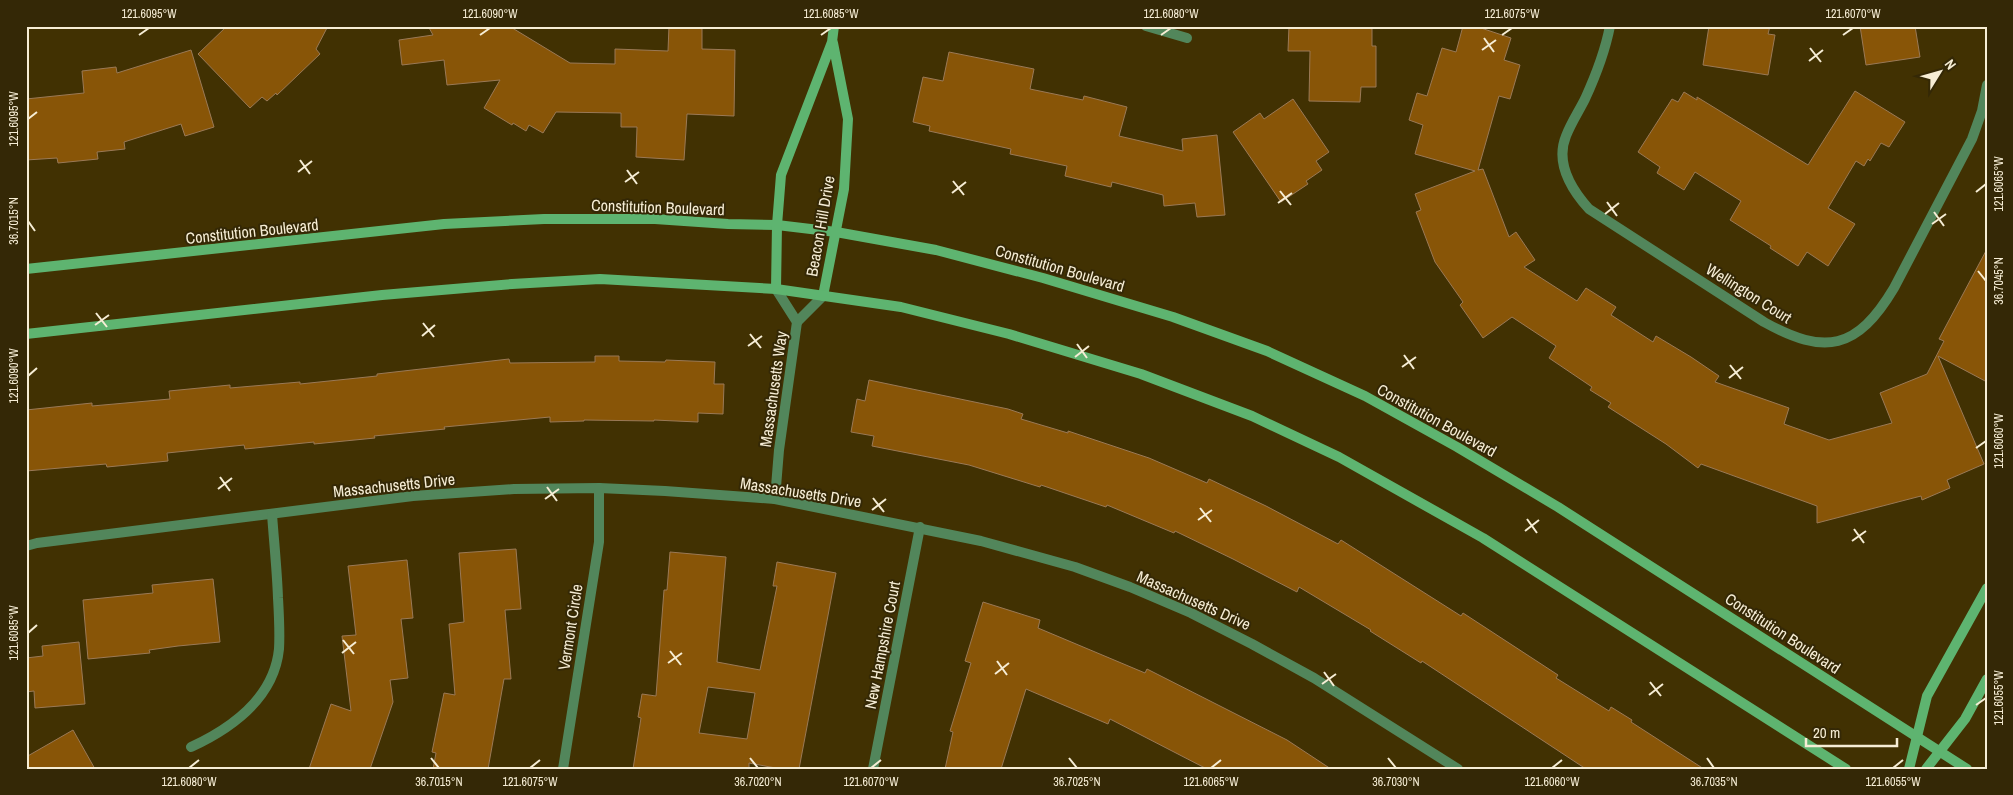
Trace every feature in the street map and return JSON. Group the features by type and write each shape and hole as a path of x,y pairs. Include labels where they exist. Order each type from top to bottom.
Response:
{"main road":[{"name":"Beacon Hill Drive","path":"776,289 777,225 781,175 832,42 834,26"},
{"name":"Beacon Hill Drive","path":"823,296 844,189 848,119 832,42"},
{"name":"Constitution Boulevard","path":"26,269 444,224 553,219 654,219 777,225 836,232 936,250 1043,278 1172,317 1267,351 1365,396 1457,447 1558,507 1967,769"},
{"path":"26,334 382,295 600,279 776,289 902,307 1009,334 1141,374 1252,416 1339,457 1483,538 1846,769"},
{"path":"1909,769 1927,696 1987,588"},
{"path":"1926,769 1964,719 1987,679"}],"street":[{"path":"1146,26 1187,38"},
{"name":"Wellington Court","path":"1610,26 1598,70 1565,138 1562,150 1563,164 1577,195 1589,209 1764,322 1806,341 1822,343 1838,341 1854,335 1868,325 1881,311 1972,139 1982,111 1987,85"},
{"name":"Massachusetts Way","path":"775,499 779,450 798,322 776,289"},
{"path":"798,322 823,296"},
{"name":"Massachusetts Drive","path":"26,546 37,542 413,496 514,488 599,488 775,499 920,527 990,543 1075,567 1130,587 1191,613 1314,678 1458,769"},
{"name":"Vermont Circle","path":"563,769 598,542 599,488"},
{"path":"191,747 213,737 244,715 266,687 274,668 278,649 279,621 272,514"},
{"name":"New Hampshire Court","path":"874,769 920,527"}],"building":[{"path":"227,26 328,26 316,49 320,54 277,95 276,93 267,101 262,97 250,108 198,54"},
{"path":"428,26 509,26 570,63 615,64 615,49 668,51 669,26 702,27 702,49 735,50 734,116 687,114 684,160 636,157 637,127 621,127 621,113 556,112 543,133 529,125 526,131 484,108 500,80 447,85 444,60 402,65 399,40 433,35"},
{"path":"1289,26 1372,26 1372,46 1376,46 1376,87 1361,87 1360,102 1309,101 1310,51 1288,51"},
{"path":"1463,26 1475,26 1511,38 1504,60 1520,65 1510,99 1499,96 1478,170 1483,169 1509,237 1516,232 1535,260 1524,267 1577,301 1586,288 1616,307 1611,315 1653,342 1656,336 1719,376 1715,382 1789,408 1784,424 1829,440 1892,423 1880,393 1927,374 1944,341 1939,339 1987,249 1987,382 1938,356 1984,464 1947,480 1950,488 1922,500 1921,496 1817,523 1817,506 1701,464 1698,468 1666,444 1608,407 1611,403 1590,390 1592,387 1549,358 1556,346 1512,317 1483,338 1460,305 1463,302 1435,262 1416,212 1421,210 1415,194 1475,171 1415,154 1423,125 1409,120 1417,93 1427,96 1442,48 1456,52"},
{"path":"1709,26 1770,26 1768,34 1775,35 1768,75 1703,65"},
{"path":"1860,26 1915,26 1920,57 1866,65"},
{"path":"191,50 214,127 185,136 181,124 124,142 125,149 97,152 98,159 58,163 57,158 26,160 26,99 84,93 82,71 116,67 117,73"},
{"path":"949,52 1034,69 1030,89 1083,100 1084,96 1127,107 1119,136 1183,151 1182,139 1217,135 1225,215 1197,217 1195,203 1164,206 1163,195 1112,182 1111,187 1065,176 1067,166 1010,154 1011,149 929,131 930,126 913,122 923,77 943,81"},
{"path":"1855,91 1905,122 1889,147 1881,143 1870,161 1868,159 1864,166 1856,161 1828,208 1855,224 1828,266 1807,252 1798,266 1730,220 1741,201 1695,172 1684,190 1657,173 1660,167 1638,152 1672,99 1678,102 1684,92 1697,100 1697,97 1808,165"},
{"path":"1293,99 1329,152 1316,161 1322,170 1306,181 1308,184 1281,202 1233,132 1260,113 1264,119"},
{"path":"595,356 619,356 619,361 715,362 714,384 724,384 723,414 698,413 698,422 584,420 550,422 550,417 444,427 445,429 314,444 314,442 245,449 244,445 167,453 168,461 107,467 106,464 26,471 26,410 92,403 92,406 170,399 169,391 230,385 230,388 300,382 300,384 509,359 510,363 595,362"},
{"path":"869,380 1008,409 1023,414 1021,419 1068,433 1068,431 1149,458 1207,483 1209,479 1266,506 1338,544 1341,540 1461,616 1463,613 1558,675 1556,678 1609,711 1611,707 1704,769 1586,769 1422,661 1421,663 1371,630 1299,587 1297,592 1175,531 1174,533 1107,505 1106,507 1041,485 1040,487 969,465 872,446 874,436 851,432 857,399 865,401"},
{"path":"516,549 521,609 505,610 511,679 504,679 488,769 433,769 436,753 432,752 444,693 455,695 449,624 464,622 459,553"},
{"path":"670,552 726,557 717,662 760,670 777,586 773,586 777,562 836,573 799,769 781,769 749,763 749,769 633,769 641,718 638,717 642,694 656,696 664,590 667,590","holes":["708,687 755,693 747,739 699,733"]},
{"path":"407,560 413,618 401,619 408,678 390,680 393,702 370,769 309,769 331,704 351,711 342,636 356,635 348,566"},
{"path":"213,579 220,642 149,650 150,653 88,659 83,600 153,593 152,585"},
{"path":"983,602 1040,620 1038,628 1145,673 1147,669 1287,740 1331,769 1207,769 1110,719 1108,724 1026,689 1001,769 945,769 953,732 950,731 971,663 965,661"},
{"path":"79,642 85,704 35,708 34,691 26,692 26,658 43,656 42,646"},
{"path":"73,730 95,769 26,769 26,757"}]}
